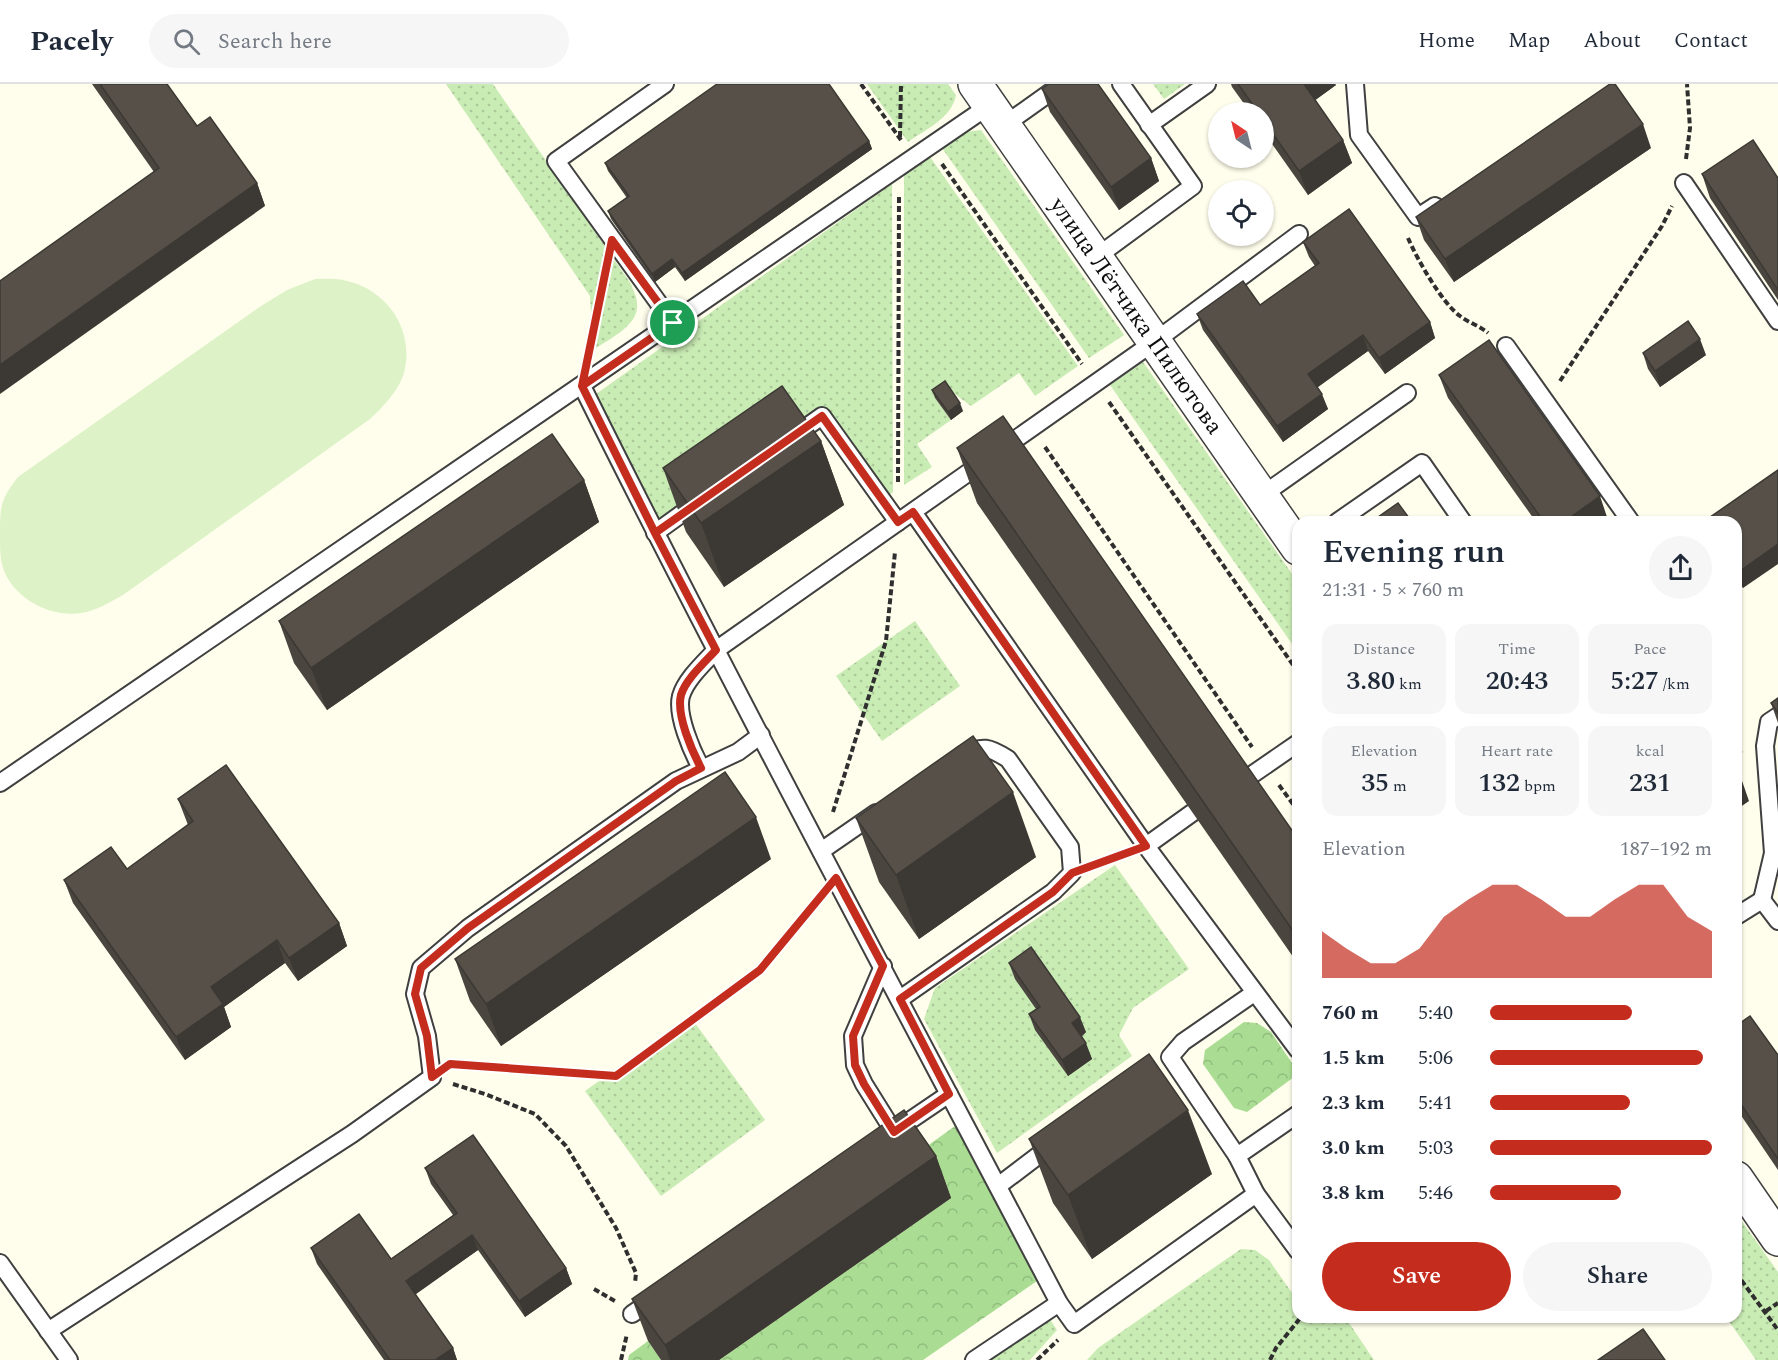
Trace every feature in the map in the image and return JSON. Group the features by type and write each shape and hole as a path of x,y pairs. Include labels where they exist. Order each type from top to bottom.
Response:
{"street":[{"name":"улица Лётчика Пилютова","path":"989,105 1292,540"},
{"path":"1742,1187 1778,1239"}],"lane":[{"path":"0,783 931,147 989,105 1062,84"},
{"path":"1095,258 1193,186 1120,84"},
{"path":"1149,125 1207,84"},
{"path":"1355,84 1359,135 1418,217 1447,198"},
{"path":"660,85 556,161 673,323"},
{"path":"1684,183 1778,321"},
{"path":"701,768 682,724 681,696 695,672 716,650 1154,342 1299,234"},
{"path":"1506,346 1627,516"},
{"path":"582,386 655,533 821,851 1059,1303 1074,1324 1256,1194"},
{"path":"1261,496 1407,393"},
{"path":"776,448 822,416 898,522"},
{"path":"1346,516 1422,463 1458,516"},
{"path":"655,533 711,494"},
{"path":"913,512 1146,846 1292,1042"},
{"path":"1742,912 1762,900 1773,853 1765,747 1769,722 1778,716"},
{"path":"48,1331 352,1134 432,1077 427,1036 415,994 421,968 468,928 676,781 738,752 761,735"},
{"path":"900,999 1053,892 1072,873 1070,847 1008,759 994,750 979,747 952,760"},
{"path":"1240,783 1292,747"},
{"path":"821,851 887,805"},
{"path":"1146,846 1192,813"},
{"path":"1762,900 1778,921"},
{"path":"883,966 853,1036 855,1065 894,1132"},
{"path":"1254,993 1183,1042 1165,1061 1237,1156 1256,1194 1292,1243"},
{"path":"877,1144 949,1094"},
{"path":"1237,1156 1292,1118"},
{"path":"998,1185 1065,1136"},
{"path":"0,1263 48,1331 61,1357"},
{"path":"632,1314 669,1289"},
{"path":"974,1360 1059,1303"}],"path":[{"path":"861,84 903,144 931,147"},
{"path":"900,139 901,84"},
{"path":"1546,402 1662,226 1684,183 1690,128 1687,84"},
{"path":"942,163 1083,366"},
{"path":"821,851 885,641 898,522 899,190"},
{"path":"1400,193 1404,228 1415,255 1436,288 1459,316 1484,329 1506,346"},
{"path":"582,386 612,240"},
{"path":"1106,398 1292,663"},
{"path":"1043,444 1292,803"},
{"path":"1072,873 1146,846"},
{"path":"432,1077 450,1064 616,1076 760,970 836,878"},
{"path":"432,1077 485,1094 535,1114 566,1146 616,1228 636,1274 632,1314"},
{"path":"1742,1281 1778,1330"},
{"path":"594,1289 611,1298"},
{"path":"1766,1311 1778,1303"},
{"path":"1270,1360 1276,1348 1296,1323"}],"green space":[{"path":"446,84 493,84 631,284 637,301 634,318 622,331 593,350 590,296"},
{"path":"867,84 948,84 956,95 954,103 944,117 908,142"},
{"path":"1153,84 1185,84 1164,99"},
{"path":"981,130 1124,335 1089,358 942,148 965,132"},
{"path":"930,157 1078,366 1035,396 1019,373 971,406 948,389 935,398 951,420 917,444 932,467 904,485 904,174"},
{"path":"892,184 893,492 888,496 823,406 659,519 596,394"},
{"path":"315,279 339,279 373,292 392,311 399,322 406,348 405,371 397,388 385,404 370,419 123,595 87,612 69,614 45,609 24,597 8,579 3,568 0,548 2,504 18,477 261,306 287,290"},
{"path":"1143,362 1292,574 1292,644 1110,385"},
{"path":"915,621 960,686 882,741 836,676"},
{"path":"1115,865 1189,969 1133,1008 1119,1035 1132,1056 997,1153 924,1019 935,988"},
{"path":"690,1016 765,1120 661,1196 585,1091"},
{"path":"1244,1022 1257,1023 1271,1032 1292,1063 1292,1078 1247,1112 1234,1108 1203,1064 1205,1050"},
{"path":"955,1126 1037,1281 923,1360 719,1360 951,1198 919,1152"},
{"path":"1742,1221 1778,1272 1778,1360 1756,1360 1730,1323 1742,1323"},
{"path":"1241,1249 1255,1250 1269,1260 1292,1293 1292,1323 1349,1323 1374,1360 1087,1360 1098,1348"},
{"path":"1049,1318 1057,1330 1030,1360 982,1360"},
{"path":"648,1341 661,1360 628,1360 629,1355"}],"building":[{"path":"100,84 167,84 197,126 210,117 257,183 0,365 0,281 159,168"},
{"path":"717,84 829,84 869,141 682,273 672,259 652,274 608,211 629,196 605,163"},
{"path":"1049,84 1098,84 1151,158 1111,187 1042,89"},
{"path":"1238,84 1304,84 1343,140 1299,171 1274,136 1274,102 1251,102"},
{"path":"1610,84 1615,84 1643,124 1445,259 1416,217"},
{"path":"1753,140 1778,178 1778,290 1702,174"},
{"path":"1349,209 1430,322 1379,358 1363,335 1308,374 1322,394 1277,426 1197,314 1243,281 1260,305 1319,263 1303,242"},
{"path":"1688,321 1700,339 1655,371 1643,353"},
{"path":"1489,340 1600,496 1572,516 1540,516 1439,375"},
{"path":"945,381 960,403 948,412 932,390"},
{"path":"782,386 821,441 701,523 663,468"},
{"path":"1003,416 1292,830 1292,929 957,448"},
{"path":"552,434 584,480 311,668 279,621"},
{"path":"1778,470 1778,544 1742,569 1742,516 1712,516"},
{"path":"1398,503 1408,516 1380,516"},
{"path":"1778,698 1778,713 1771,703"},
{"path":"973,736 1013,792 896,875 856,818"},
{"path":"226,765 339,923 289,958 277,940 211,987 223,1004 176,1037 64,880 111,847 127,869 193,821 178,799"},
{"path":"725,772 756,817 486,1004 455,959"},
{"path":"1031,947 1080,1017 1072,1023 1086,1043 1062,1060 1029,1014 1040,1007 1009,963"},
{"path":"1750,1016 1778,1055 1778,1159 1742,1106 1742,1022"},
{"path":"1149,1054 1188,1110 1068,1195 1029,1139"},
{"path":"904,1110 936,1156 665,1345 632,1299"},
{"path":"473,1135 566,1268 519,1301 472,1235 406,1281 453,1348 435,1360 390,1360 311,1248 359,1214 391,1259 457,1213 425,1168"},
{"path":"1643,1329 1665,1360 1598,1360"}],"route":[{"path":"673,323 582,386 655,533 716,650 695,672 681,696 682,724 701,768 676,781 468,928 421,968 415,994 427,1036 432,1077 450,1064 616,1076 760,970 836,878 883,966 853,1036 855,1065 894,1132 949,1094 900,999 1053,892 1072,873 1146,846 913,512 898,522 822,416 655,533 618,459 582,386 612,240 673,323"}]}
